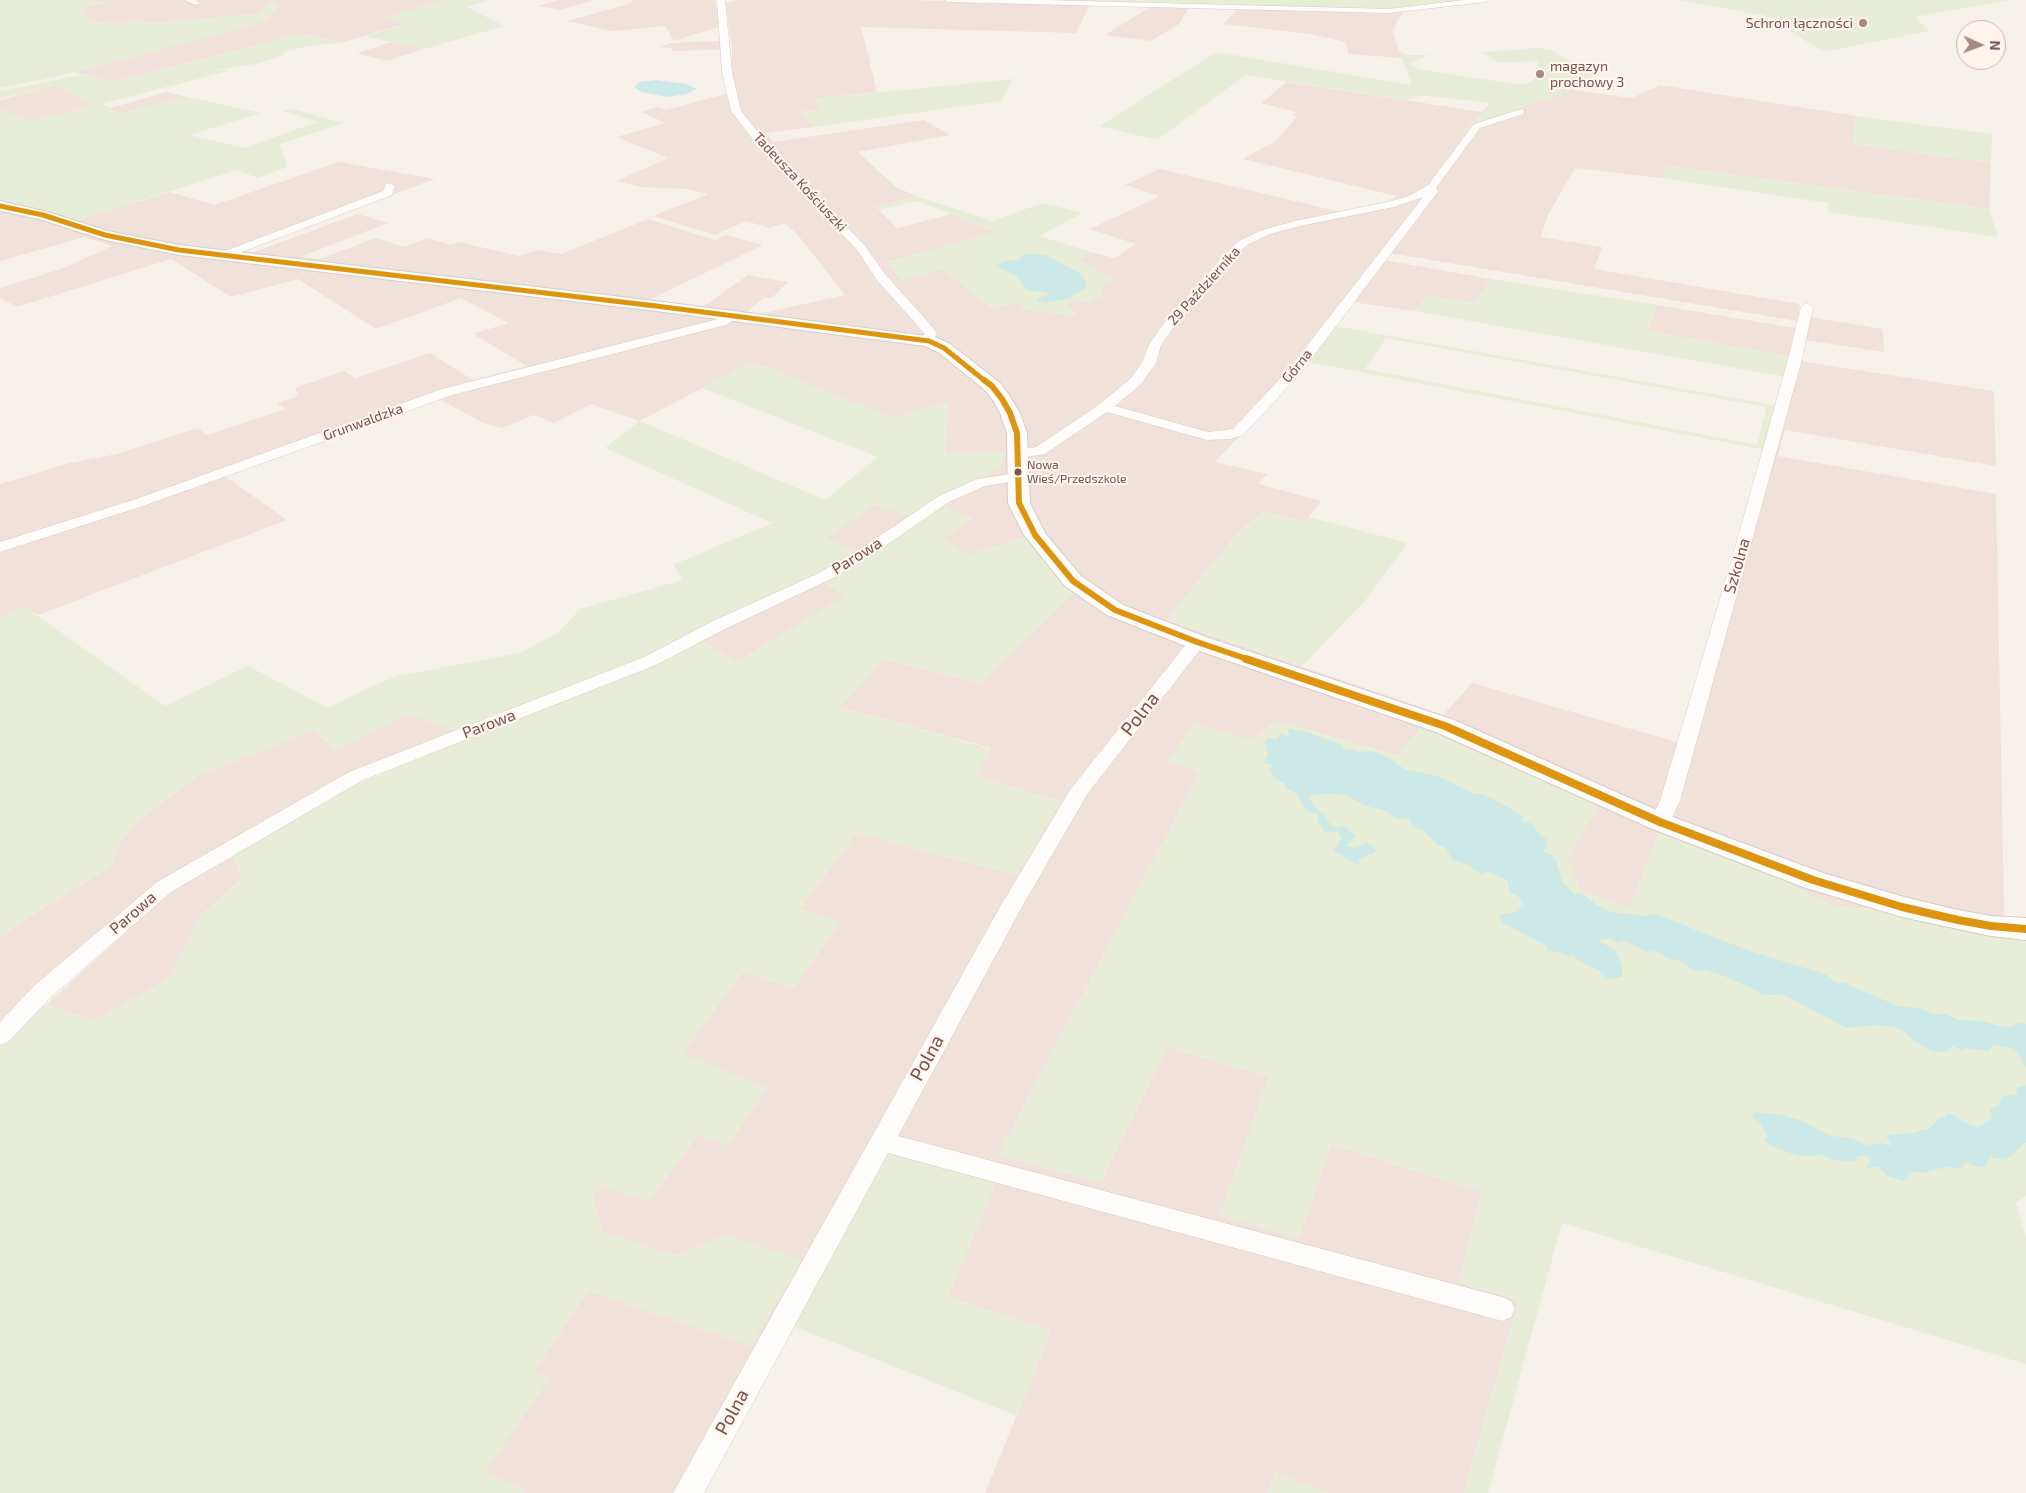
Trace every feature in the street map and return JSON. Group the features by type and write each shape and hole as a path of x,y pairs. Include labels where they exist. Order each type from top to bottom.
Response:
{"street":[{"name":"Tadeusza Kościuszki","path":"720,0 727,72 736,111 758,139 861,248 881,277 930,333 928,341"},
{"path":"948,0 1389,11 1485,0"},
{"name":"29 Października","path":"1018,465 1105,407 1136,381 1149,363 1155,345 1168,326 1223,262 1243,243 1266,232 1299,223 1394,204 1412,198 1429,188 1477,126 1521,112"},
{"path":"224,255 388,193 390,186"},
{"name":"Górna","path":"1105,407 1207,436 1220,436 1238,432 1293,373 1433,190 1429,188"},
{"path":"0,206 43,216 128,241 224,255 928,341 944,348 992,386 1010,413 1017,433 1019,503 1035,535 1073,580 1115,610 1197,642 1445,726 1660,822 1787,871 1893,904 1958,920 1991,926 2026,929"},
{"name":"Szkolna","path":"1660,822 1670,801 1735,574 1794,363 1807,307"},
{"name":"Grunwaldzka","path":"0,547 141,502 447,392 722,322 732,316"},
{"name":"Parowa","path":"0,1036 43,991 164,886 289,813 356,776 650,661 719,625 825,576 869,550 944,499 1018,465"},
{"name":"Polna","path":"688,1493 1012,905 1080,790 1197,642"},
{"path":"881,1141 1502,1309"}],"shaded area":[{"path":"88,0 447,0 386,17 407,23 340,43 303,33 114,82 74,72 269,20 267,19 273,1 257,14 159,23 134,21 121,24 97,22 84,18 86,16 81,15 87,6 108,3"},
{"path":"558,0 596,0 559,10 539,6"},
{"path":"634,0 715,0 719,27 673,41 666,26 612,31 567,21 628,4"},
{"path":"737,0 908,0 1090,5 1076,33 861,27 877,92 814,99 823,109 800,112 814,127 767,133 773,142 924,120 950,135 858,152 896,187 916,196 876,207 897,228 952,214 996,232 888,262 902,280 942,269 991,307 1020,303 1025,309 1077,316 1066,303 1073,300 1091,303 1104,283 1114,279 1077,260 1091,252 1115,258 1136,244 1090,229 1160,196 1125,185 1160,169 1341,212 1387,202 1396,196 1243,159 1277,140 1297,117 1293,116 1296,112 1261,103 1287,82 1482,112 1463,134 1476,133 1518,108 1573,90 1632,98 1660,85 1856,116 1854,144 1991,163 1989,209 1668,166 1661,178 1575,168 1548,215 1541,237 1602,247 1594,269 1800,304 1797,321 1389,253 1384,260 1491,279 1475,303 1428,296 1414,311 1352,302 1299,373 1215,462 1267,474 1258,484 1321,501 1305,522 1263,512 1237,534 1167,620 1443,715 1472,683 1680,743 1792,357 1647,331 1657,305 1807,330 1810,317 1883,329 1884,352 1805,340 1799,361 1994,391 1996,466 1785,430 1778,456 1996,494 2004,906 2002,935 1879,909 1839,907 1811,896 1779,877 1659,833 1630,908 1581,891 1567,859 1599,804 1423,725 1398,756 1276,721 1253,740 1234,736 1200,772 998,1155 1101,1182 1167,1047 1269,1077 1220,1215 1299,1238 1331,1144 1482,1192 1459,1283 1519,1300 1464,1493 1328,1493 1275,1472 1268,1493 985,1493 1051,1331 948,1297 887,1152 701,1493 522,1493 524,1489 484,1473 549,1378 533,1372 588,1291 751,1346 727,1235 674,1256 602,1231 592,1196 602,1185 649,1201 698,1135 728,1145 767,1088 682,1054 742,972 794,988 840,922 800,909 856,833 1017,875 1059,801 976,776 991,748 839,707 884,659 981,683 1028,536 969,555 941,539 972,519 945,507 865,556 826,538 945,454 948,403 892,418 768,368 747,364 640,421 591,404 554,423 534,415 502,428 483,423 439,399 225,476 287,520 38,615 25,607 0,618 0,484 70,463 117,454 198,428 207,435 286,409 277,403 298,396 295,388 344,371 356,378 430,353 473,380 527,366 473,334 508,323 461,298 376,329 298,279 231,297 171,259 17,307 0,298 0,288 64,268 112,246 84,237 0,261 0,202 142,201 170,192 214,205 339,162 435,179 241,251 254,252 358,214 388,223 300,257 319,259 376,238 403,247 427,238 451,245 459,242 519,256 537,250 561,254 648,219 715,240 726,235 763,245 649,300 703,307 748,275 788,282 772,298 763,298 746,313 759,314 845,295 797,234 784,223 769,228 746,221 715,235 653,216 708,194 687,189 640,187 617,181 668,158 616,137 666,123 641,112 657,107 666,110 736,91 732,76 732,49 726,3"},
{"path":"1150,7 1189,7 1179,24 1151,41 1105,35"},
{"path":"1238,9 1403,12 1392,31 1402,58 1349,54 1345,42 1311,34 1223,24"},
{"path":"722,41 720,50 673,51 671,48 658,47 671,43"},
{"path":"392,42 424,49 387,61 357,53"},
{"path":"55,85 95,105 32,121 0,110 0,100"},
{"path":"166,92 188,97 168,103 145,106 125,113 107,109"},
{"path":"823,581 845,596 737,662 697,639"},
{"path":"407,714 455,730 346,775 157,883 0,1022 0,938 19,923 110,867 118,845 139,820 198,776 313,730 336,750"},
{"path":"233,855 242,879 201,915 170,978 94,1021 46,1005 170,892"}],"green space":[{"path":"0,0 88,0 111,3 87,6 81,15 86,15 84,18 97,22 121,24 134,21 159,23 257,14 273,1 277,8 267,18 270,20 51,78 0,88"},
{"path":"447,0 490,0 467,7 504,26 424,49 365,36 406,24 385,17"},
{"path":"986,0 1471,0 1390,10"},
{"path":"1678,0 2010,0 1915,17 1929,31 1828,51 1817,48 1767,16"},
{"path":"303,33 340,43 314,45 283,52 284,55 256,64 217,70 229,71 100,104 111,108 109,109 125,113 145,106 168,103 188,97 261,113 189,135 244,148 317,122 283,111 292,109 344,123 280,144 287,167 258,178 237,170 77,221 0,202 0,110 32,121 95,105 55,85 0,99 0,91 85,74 114,82"},
{"path":"1538,48 1551,50 1595,76 1573,90 1518,108 1476,133 1462,134 1490,103 1422,95 1406,100 1246,75 1157,140 1100,126 1216,52 1412,85 1399,50 1404,54 1410,55 1429,55 1411,63 1412,66 1419,69 1514,84 1527,84 1534,79 1538,61 1499,63 1482,52"},
{"path":"1013,79 1001,101 814,127 800,112 822,109 814,99"},
{"path":"1856,116 1992,134 1991,163 1853,144"},
{"path":"1667,166 1989,209 1998,237 1828,212 1828,203 1661,178"},
{"path":"916,196 993,221 1042,203 1083,213 1039,236 1091,252 1078,260 1115,279 1104,283 1102,297 1094,299 1091,303 1073,300 1066,303 1078,316 1024,309 1020,303 991,307 942,269 902,280 887,263 995,231 918,201 878,210 875,207"},
{"path":"1491,279 1657,305 1647,331 1793,357 1787,377 1414,311 1428,296 1474,303"},
{"path":"1335,326 1778,406 1766,450 1308,362","holes":["1386,338 1767,407 1757,445 1365,369"]},
{"path":"746,364 768,368 892,418 948,403 945,454 1006,451 1001,467 945,495 910,517 875,505 827,538 865,556 945,507 972,519 942,539 969,555 1028,536 1074,594 981,683 885,659 839,707 991,749 977,776 1060,802 1017,875 856,833 800,909 841,922 794,988 742,972 683,1054 768,1088 728,1145 698,1135 649,1201 602,1185 592,1196 602,1231 674,1256 727,1235 802,1260 751,1346 588,1291 533,1372 550,1378 484,1473 524,1489 522,1493 0,1493 0,1022 25,999 94,1021 170,978 201,915 242,880 233,855 341,791 473,736 407,714 336,750 313,730 198,776 139,820 118,845 110,867 19,923 0,938 0,618 25,607 165,706 248,666 328,708 397,676 520,653 558,633 580,609 683,580 673,565 772,523 605,448 640,421 825,500 878,457 702,388","holes":["822,581 844,596 737,662 698,639"]},
{"path":"1263,512 1305,522 1309,517 1408,543 1365,601 1302,666 1167,620 1237,534"},
{"path":"1276,721 1398,756 1423,725 1600,804 1567,859 1581,891 1630,908 1659,833 1779,877 1811,896 1839,907 1879,909 2026,939 2026,1196 2016,1203 2026,1238 2026,1364 1562,1223 1488,1493 1464,1493 1519,1300 1459,1283 1482,1192 1332,1144 1299,1238 1219,1216 1269,1077 1167,1047 1101,1183 998,1155 1200,772 1167,761 1194,724 1253,740"},
{"path":"887,1152 996,1184 948,1297 1051,1331 1017,1416 793,1326"},
{"path":"1275,1472 1328,1493 1268,1493"}],"water":[{"path":"656,80 687,84 697,89 687,94 666,97 642,92 634,87 640,82"},
{"path":"1022,255 1046,255 1081,274 1086,281 1086,288 1067,299 1044,303 1036,300 1048,295 1047,293 1027,290 1015,275 995,266 1004,261 1019,260"},
{"path":"1288,729 1304,731 1342,745 1346,752 1349,749 1358,752 1373,751 1391,759 1404,769 1440,777 1474,794 1483,794 1499,802 1524,817 1521,821 1534,824 1537,831 1546,839 1548,845 1543,851 1551,855 1556,861 1562,881 1574,895 1581,893 1598,906 1611,912 1647,916 1653,913 1750,951 1825,974 1837,983 1844,983 1898,1006 1921,1008 1932,1014 1947,1014 1958,1020 1983,1021 2002,1027 2010,1027 2019,1022 2026,1024 2026,1068 2013,1048 1992,1045 1988,1051 1966,1048 1962,1050 1952,1046 1947,1052 1932,1051 1915,1042 1905,1032 1894,1027 1873,1025 1846,1028 1781,994 1762,995 1724,976 1692,969 1679,960 1669,959 1656,951 1647,952 1624,941 1617,943 1611,939 1604,939 1599,941 1616,950 1622,966 1622,977 1608,979 1599,970 1584,964 1571,955 1569,957 1558,952 1548,951 1545,945 1503,923 1499,916 1515,912 1523,904 1519,897 1508,892 1507,880 1487,871 1482,875 1467,864 1452,860 1446,848 1437,844 1423,830 1412,827 1411,820 1407,818 1399,820 1383,810 1365,806 1348,796 1330,793 1314,795 1309,798 1315,808 1324,814 1330,824 1336,828 1343,826 1354,835 1355,837 1346,846 1356,848 1364,843 1368,843 1375,848 1376,851 1359,860 1360,863 1357,865 1333,850 1342,839 1339,833 1335,831 1325,832 1317,821 1319,814 1306,811 1297,794 1273,777 1270,769 1272,765 1263,762 1268,755 1267,746 1264,743 1266,738 1277,739 1281,734 1289,737"},
{"path":"2026,1085 2026,1143 2023,1143 2015,1153 2005,1160 1990,1157 1986,1166 1982,1168 1966,1163 1961,1169 1946,1167 1927,1173 1913,1172 1903,1181 1885,1175 1878,1167 1866,1168 1871,1161 1867,1156 1859,1156 1853,1162 1830,1159 1823,1155 1799,1156 1773,1147 1764,1141 1767,1135 1759,1122 1752,1117 1754,1112 1782,1115 1800,1120 1831,1136 1851,1138 1867,1145 1883,1143 1892,1146 1887,1138 1890,1135 1928,1130 1940,1117 1945,1117 1949,1113 1968,1124 1979,1127 1992,1118 1990,1109 1999,1105 2003,1096 2017,1095 2016,1090 2018,1087"}],"transit line":[{"path":"0,206 43,215 105,235 179,250 656,306 929,341 944,348 992,386 1002,399 1010,413 1017,433 1019,503 1035,535 1073,581 1115,610 1197,642 1445,726 1660,822 1813,880 1902,907 1958,920 1991,926 2026,929"}],"place":[{"name":"Schron łączności","path":"1863,23"},
{"name":"magazyn prochowy 3","path":"1540,74"},
{"name":"Nowa Wieś/Przedszkole","path":"1018,472"}]}
